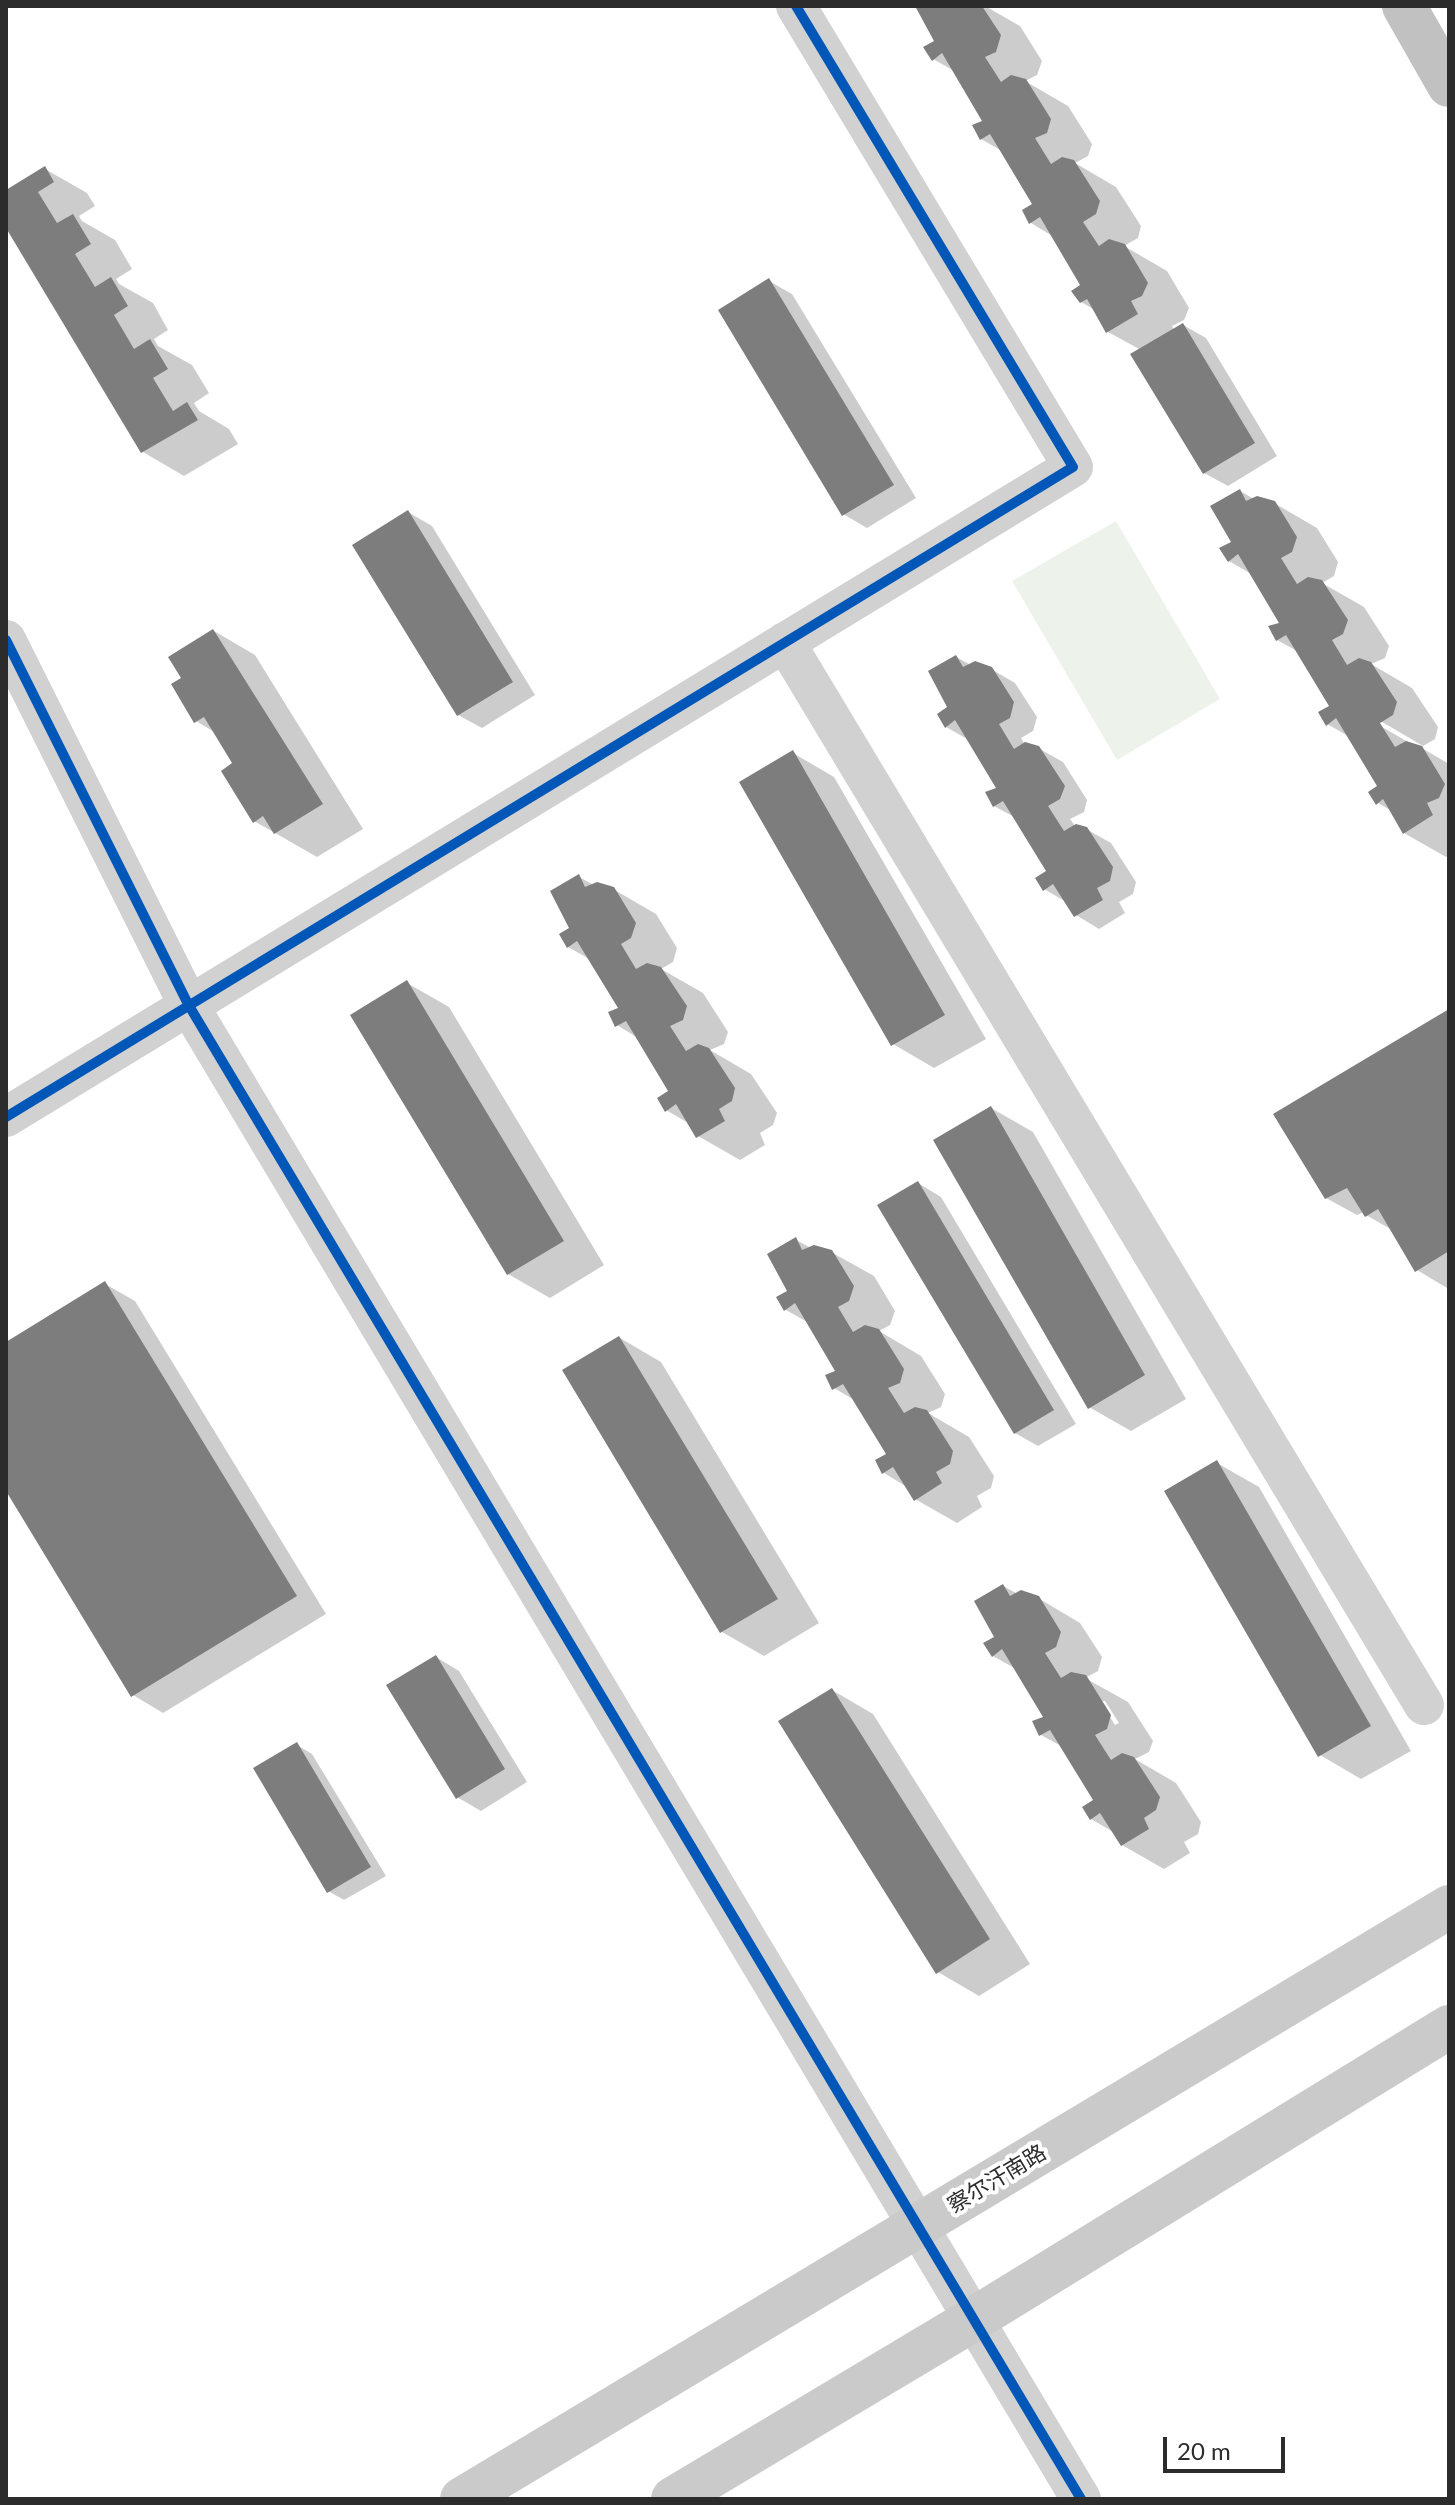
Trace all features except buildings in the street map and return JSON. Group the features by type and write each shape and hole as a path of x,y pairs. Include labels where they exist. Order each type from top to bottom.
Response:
{"highway":[{"path":"1404,6 1449,85"}],"main road":[{"name":"察尔汗南路","path":"462,2499 1449,1907"},
{"path":"673,2499 974,2319 1449,2027"}],"street":[{"path":"6,1117 1073,467 796,6"},
{"path":"6,640 188,1004 1081,2499"},
{"path":"785,642 1424,1705"}],"shaded area":[{"path":"1116,521 1220,699 1117,760 1012,581"}],"cycle path":[{"path":"6,1117 1073,467 796,6"},
{"path":"6,640 188,1004 1081,2499"}]}
